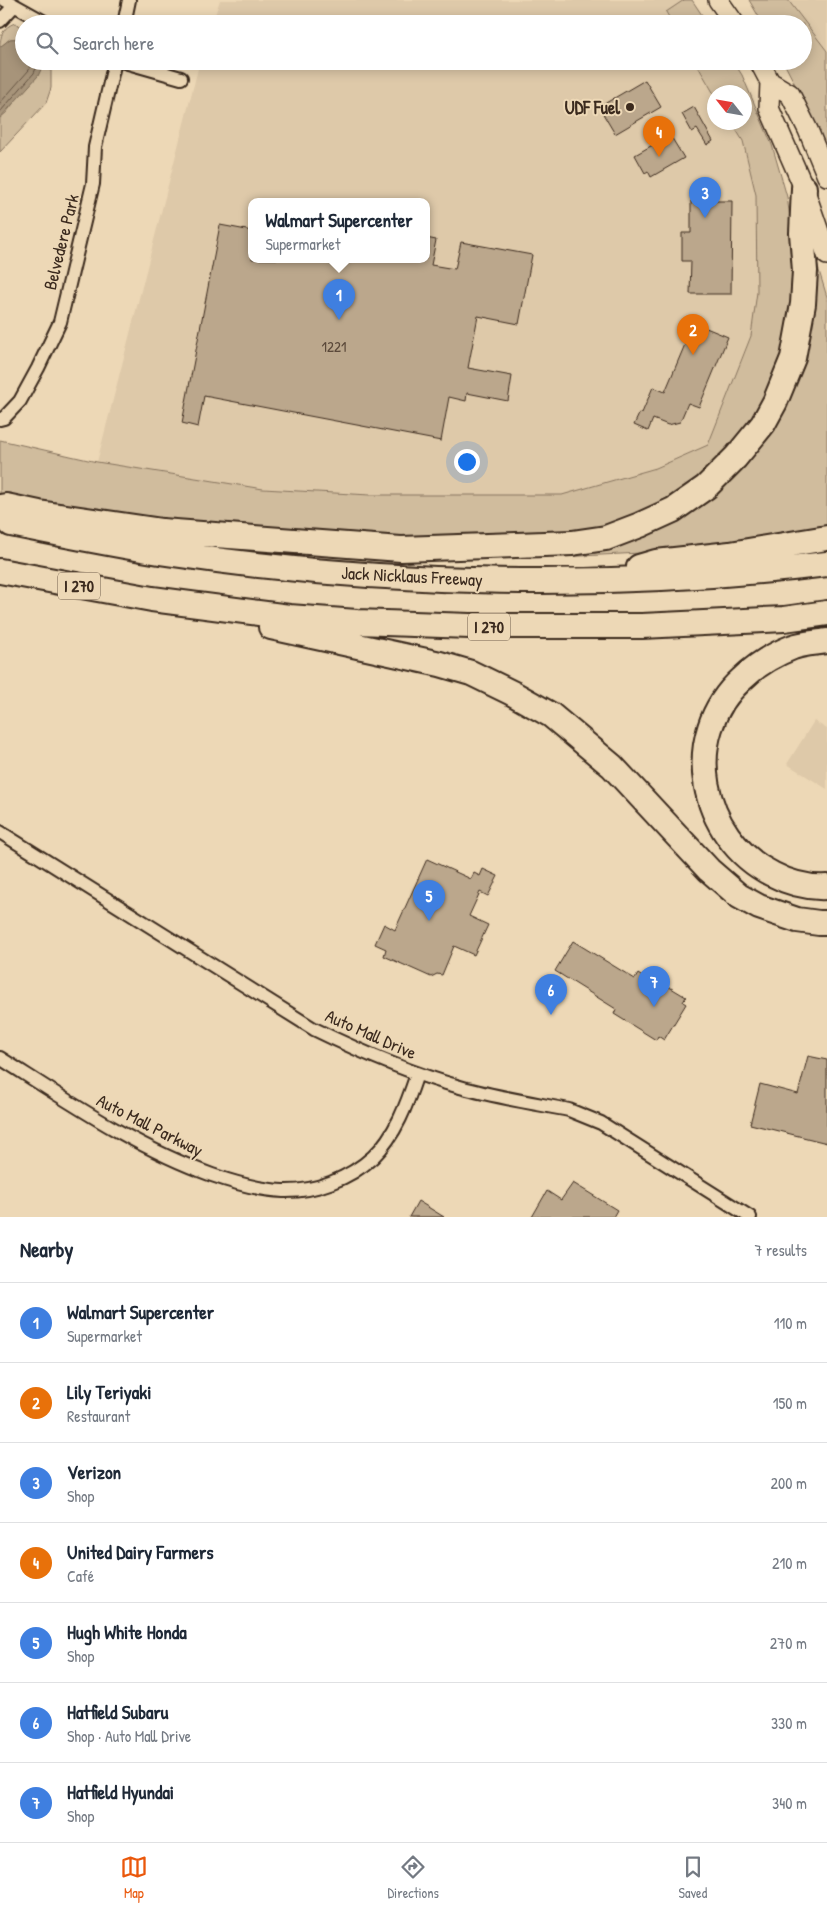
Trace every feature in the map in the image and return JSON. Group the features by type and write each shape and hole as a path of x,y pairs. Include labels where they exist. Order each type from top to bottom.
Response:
{"highway":[{"path":"0,507 6,506 39,513 170,532 401,549 572,543 606,538 640,525 673,510 706,487 736,457 763,424 775,402 793,358 803,304 805,271 802,233 804,188"},
{"name":"Jack Nicklaus Freeway","path":"0,521 80,538 174,554 270,566 453,579 591,580 699,576 827,564"},
{"path":"591,580 656,562 730,554 827,538"},
{"name":"I 270","path":"0,571 152,599 289,617 357,622 470,626 642,626 784,619 827,613"},
{"path":"152,599 440,664 471,673 551,715 585,742 612,766 685,842 709,870 739,896 759,908 797,920 819,924 827,923"},
{"path":"827,641 794,647 766,660 742,679 730,691 720,706 712,724 704,761 708,796 714,812 722,828 743,855 758,867 784,880 815,888 827,887"}],"main road":[{"path":"718,0 729,15"},
{"path":"764,70 770,82 769,108 804,188 827,256"},
{"path":"770,82 790,94 808,130 827,176"}],"street":[{"path":"126,15 129,0"},
{"path":"0,21 10,3 32,15"},
{"name":"Belvedere Park","path":"2,418 20,401 60,322 94,184 95,147 113,70"},
{"path":"153,70 181,78"},
{"name":"Auto Mall Drive","path":"0,832 314,1029 363,1053 460,1088 569,1110 585,1115 601,1122 750,1217"},
{"name":"Auto Mall Parkway","path":"0,1058 120,1133 157,1152 196,1169 236,1183 283,1191 310,1189 338,1180 373,1157 398,1124 417,1074"}],"shaded area":[{"path":"220,0 684,0 666,12 668,15 215,15"},
{"path":"684,0 692,0 702,15 668,15 666,12"},
{"path":"749,0 788,0 799,15 758,15"},
{"path":"788,0 827,0 827,51 812,31 812,15 799,15"},
{"path":"15,23 15,39 10,39 0,47 3,32"},
{"path":"812,31 827,51 827,153 788,70 812,70"},
{"path":"39,70 51,70 51,88 46,103 0,152 0,118 6,113"},
{"path":"198,70 700,70 709,85 707,85 707,130 736,130 743,141 756,195 757,292 751,336 708,445 656,468 562,495 370,495 263,489 97,462"},
{"path":"700,70 739,70 746,85 709,85"},
{"path":"752,98 772,145 787,197 794,246 796,277 778,380 737,448 662,508 581,536 430,542 112,519 0,495 0,440 97,462 263,489 370,495 562,495 656,468 708,445 751,336 757,292 756,195 743,141 736,130 752,130"},
{"path":"816,261 827,297 827,530 661,552 561,557 593,545 749,451"},
{"path":"814,721 827,729 827,789 787,764"}],"water":[{"path":"10,39 15,39 15,70 41,70 38,76 0,118 0,47"}],"building":[{"name":"UDF Fuel","path":"645,80 661,107 615,134 599,107"},
{"path":"694,107 713,141 707,145 697,129 692,132 682,114"},
{"path":"670,135 684,158 651,177 648,171 645,173 635,155"},
{"path":"691,201 732,201 731,294 690,294 691,261 682,261 682,233 691,233"},
{"path":"220,225 248,230 248,263 430,263 430,239 436,240 431,265 455,269 461,242 532,255 519,324 478,316 468,368 512,376 508,401 467,393 466,401 449,397 441,441 204,396 198,427 182,423"},
{"path":"694,323 728,337 699,407 688,403 680,422 668,425 653,419 648,431 634,425 640,412 642,413 653,387 665,392"},
{"path":"427,859 471,879 474,873 480,876 483,869 498,876 488,896 480,892 469,916 488,925 474,955 454,946 442,975 437,974 431,977 384,956 386,949 375,944 384,924 395,930"},
{"path":"573,941 635,979 638,974 658,987 661,982 686,997 683,1002 686,1004 664,1040 658,1036 656,1040 614,1014 616,1009 555,971"},
{"path":"808,1056 827,1060 827,1143 750,1124 760,1084 798,1094"},
{"path":"573,1183 617,1210 613,1217 532,1217 547,1191 561,1200"},
{"path":"418,1201 444,1217 409,1217"}],"place":[{"name":"UDF Fuel","path":"630,107"},
{"name":"United Dairy Farmers","path":"659,157"},
{"name":"Verizon","path":"705,218"},
{"name":"Walmart Supercenter","path":"339,320"},
{"name":"Lily Teriyaki","path":"693,355"},
{"name":"Hugh White Honda","path":"429,921"},
{"name":"Hatfield Hyundai","path":"654,1007"},
{"name":"Hatfield Subaru","path":"551,1015"}]}
